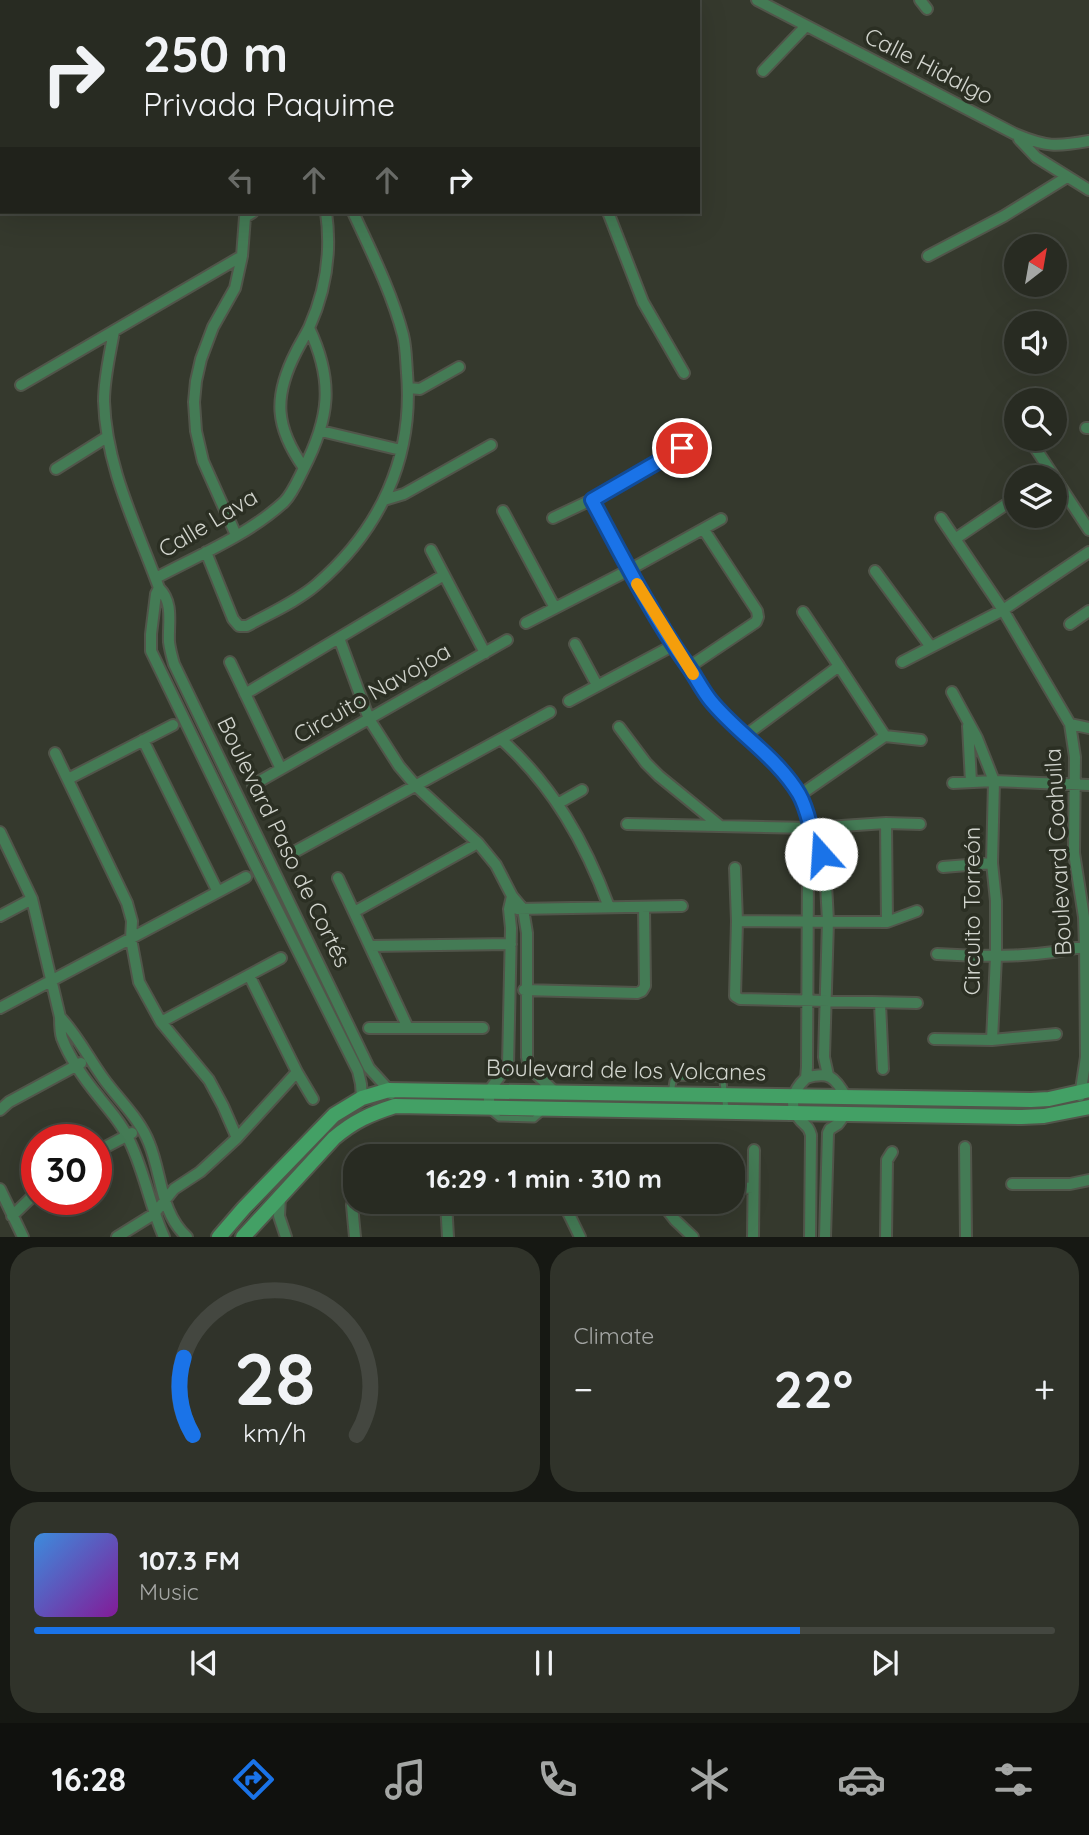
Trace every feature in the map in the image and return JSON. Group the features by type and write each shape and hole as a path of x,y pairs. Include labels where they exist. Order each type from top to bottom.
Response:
{"street":[{"name":"Calle Hidalgo","path":"757,0 1038,144 1063,146 1089,141"},
{"path":"763,71 806,26"},
{"path":"1015,134 1036,157 1089,190"},
{"path":"928,256 1004,216 1067,177"},
{"path":"236,535 203,461 196,431 194,402 201,359 213,327 235,288 242,256 244,217 250,214"},
{"path":"304,468 285,435 280,415 281,393 295,353 309,328 328,270 329,234 326,214"},
{"path":"206,552 233,619 239,626 247,626 301,596 339,563 372,520 393,480 408,422 404,339 394,308 354,214"},
{"path":"609,214 643,302 684,373"},
{"path":"21,385 242,256"},
{"name":"Calle Lava","path":"158,583 260,520 286,500 321,431 327,392 319,349 309,328"},
{"name":"Boulevard Paso de Cortés","path":"114,331 104,400 107,437 119,486 169,604 169,641 174,664 369,1068 389,1090 395,1106"},
{"path":"408,388 420,389 459,367"},
{"path":"321,431 401,450"},
{"path":"56,469 107,437"},
{"path":"384,500 404,494 491,445"},
{"path":"553,518 592,500 682,448"},
{"path":"1067,498 1089,530"},
{"path":"592,500 629,570 711,701 774,762 800,795 812,828 814,844 825,866 828,921 824,1057 828,1076"},
{"path":"956,538 1004,506"},
{"path":"503,512 555,608"},
{"name":"Boulevard Coahuila","path":"942,517 1003,610 1070,724 1075,757 1074,853 1087,946 1087,1065 1084,1108"},
{"path":"526,623 721,519"},
{"path":"689,667 755,622 758,617 757,611 704,530"},
{"name":"Circuito Navojoa","path":"431,550 485,653"},
{"path":"902,662 1003,610 1089,552"},
{"path":"875,571 931,647"},
{"path":"245,694 444,575"},
{"name":"Boulevard Paso de Cortés","path":"158,583 151,651 358,1071 362,1098"},
{"path":"1070,624 1089,611"},
{"path":"803,612 885,736"},
{"path":"339,638 369,719 399,766 416,786 478,843 496,865 512,896 523,909 527,933 527,1057 529,1067 555,1092"},
{"name":"Circuito Navojoa","path":"253,785 507,640"},
{"path":"575,645 597,685"},
{"path":"569,701 674,645"},
{"name":"Circuito Navojoa","path":"230,662 281,769"},
{"path":"160,671 174,664"},
{"path":"746,735 839,666"},
{"path":"952,692 978,738 994,781"},
{"path":"296,851 550,712"},
{"path":"968,723 971,782"},
{"path":"1070,724 1089,728"},
{"path":"68,779 173,725"},
{"path":"619,727 659,776 719,825"},
{"path":"800,795 885,736 921,740"},
{"path":"501,739 519,755 559,803 596,873 609,907"},
{"path":"144,740 218,892"},
{"path":"55,752 127,903 132,921 131,939 139,982 161,1022 209,1080 237,1138"},
{"path":"953,783 994,781 1089,785"},
{"name":"Circuito Torreón","path":"992,1040 996,957 996,901 992,863 994,781"},
{"path":"559,803 582,790"},
{"path":"627,824 812,828 886,823 920,824"},
{"path":"886,823 887,922"},
{"path":"0,832 32,900 60,1017 61,1036 76,1065 97,1096 119,1121 127,1136 138,1159 154,1214 164,1237"},
{"path":"354,912 478,843"},
{"path":"806,1078 808,868 814,844"},
{"path":"254,863 268,856"},
{"path":"943,867 992,863"},
{"path":"736,868 735,996 740,999 808,1002 917,1003"},
{"path":"0,1008 246,877"},
{"path":"338,878 408,1028"},
{"path":"489,1108 489,1091 508,1065 511,944 509,909 512,896"},
{"path":"0,916 32,900"},
{"path":"509,909 682,906"},
{"path":"510,991 642,991 645,986 644,907"},
{"path":"737,922 887,922 917,911"},
{"path":"370,946 511,944"},
{"path":"937,954 996,957 1087,946"},
{"path":"161,1022 281,958"},
{"path":"249,975 297,1072 313,1098"},
{"path":"880,1003 883,1069"},
{"path":"60,1017 73,1030 89,1058 141,1128 149,1142 165,1200 176,1223 187,1237"},
{"path":"369,1028 483,1028"},
{"path":"934,1039 992,1040 1056,1034"},
{"path":"0,1110 9,1102 89,1058"},
{"path":"508,1065 529,1067"},
{"path":"117,1237 154,1214 174,1189 200,1172 237,1138 297,1072"},
{"path":"846,1097 838,1081 817,1074 806,1078 797,1086 793,1096 795,1113 809,1128 830,1129 838,1124 846,1113"},
{"name":"Boulevard de los Volcanes","path":"219,1237 334,1115 362,1098 389,1090 1031,1100 1085,1091"},
{"name":"Boulevard de los Volcanes","path":"243,1237 334,1138 367,1115 395,1106 1022,1117 1044,1116 1084,1108"},
{"path":"112,1144 141,1128"},
{"path":"809,1128 810,1237"},
{"path":"825,1237 826,1157 830,1129"},
{"path":"965,1147 966,1237"},
{"path":"753,1237 754,1150"},
{"path":"886,1237 887,1160 892,1152"},
{"path":"1012,1184 1070,1184 1089,1180"},
{"path":"745,1188 753,1188"},
{"path":"0,1189 23,1237"},
{"path":"271,1237 283,1231 278,1206 280,1196"},
{"path":"12,1216 21,1207"},
{"path":"353,1214 355,1237"},
{"path":"447,1214 448,1237"},
{"path":"569,1214 580,1237"},
{"path":"670,1214 693,1237"}],"lane":[{"path":"670,1111 671,1094"},
{"path":"724,1094 726,1112"}],"slow traffic":[{"path":"637,584 693,674"}],"route":[{"path":"682,448 592,500 640,589 711,701 774,762 800,795 812,828 814,844 821,854"}]}
